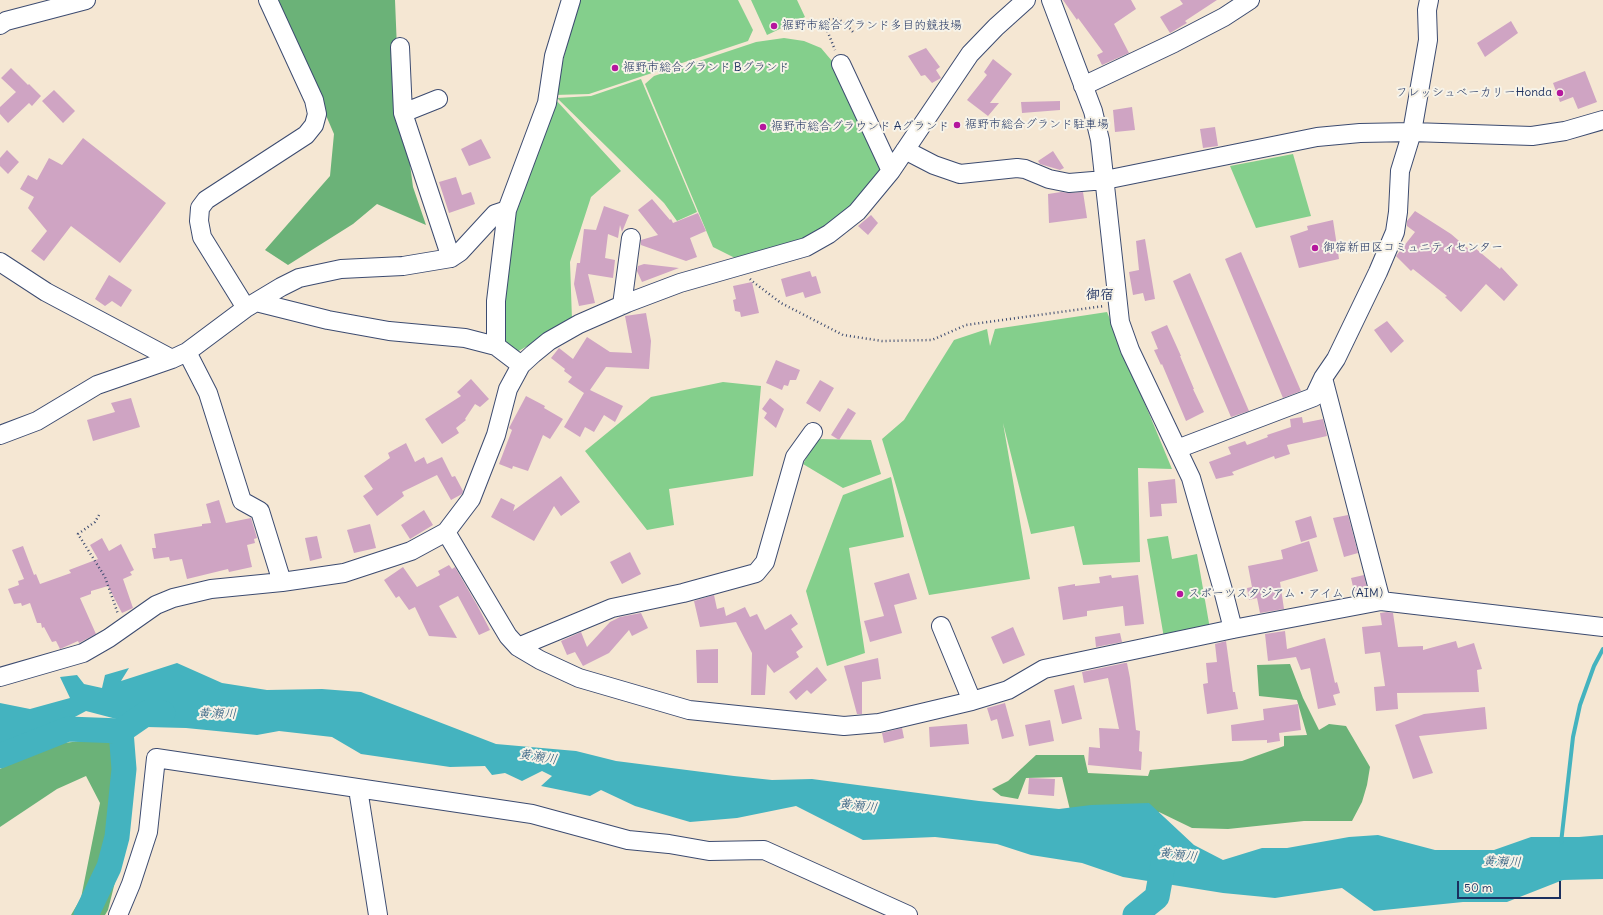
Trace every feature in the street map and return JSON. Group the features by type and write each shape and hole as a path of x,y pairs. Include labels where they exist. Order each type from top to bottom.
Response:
{"street":[{"path":"0,25 6,22 86,0"},
{"path":"268,0 314,100 317,114 314,125 306,135 206,200 200,208 199,221 202,237 251,305 389,331 466,338 496,346 521,365"},
{"path":"496,346 496,301 507,210 547,103 554,56 571,0"},
{"path":"0,677 83,653 156,605 173,598 211,589 282,582 361,569 411,551 446,532 472,499 496,435 508,389 521,365 549,341 579,324 622,305 680,283 742,264 806,247 829,234 858,212 891,171 970,54 996,27 1026,0"},
{"path":"1051,0 1093,112 1100,140 1120,322 1130,350 1191,478 1223,590 1232,629"},
{"path":"1083,86 1174,43 1224,17 1250,0"},
{"path":"1177,449 1314,398 1323,378 1336,360 1395,232 1398,212 1400,171 1412,132 1428,40 1427,10 1429,0"},
{"path":"400,47 404,113 451,258"},
{"path":"841,64 891,171"},
{"path":"404,113 438,99"},
{"path":"905,150 934,165 960,174 1017,168 1025,169 1049,180 1070,183 1105,180 1317,137 1360,133 1412,132 1532,136 1565,131 1603,120"},
{"path":"0,435 37,421 97,385 180,356 251,305 299,278 341,270 403,266 451,258 460,252 494,214 507,210"},
{"path":"622,305 631,238"},
{"path":"0,262 46,292 180,356 208,393 242,500 260,511 282,582"},
{"path":"1323,378 1381,601"},
{"path":"518,647 612,608 683,593 756,573 765,562 795,456 813,432"},
{"path":"446,532 508,636 518,647 540,660 579,678 689,710 844,726 879,723 972,701 1008,690 1044,670 1232,629 1381,601 1603,627"},
{"path":"941,626 972,701"},
{"path":"118,915 131,884 148,832 156,758 532,814 628,840 670,844 709,851 764,850 908,915"},
{"path":"358,789 378,915"}],"path":[{"path":"801,20 838,19 847,25 853,32"},
{"path":"823,20 841,64"},
{"path":"742,264 752,281 781,303 843,335 882,341 932,340 966,325 1117,304"},
{"path":"99,515 95,522 78,534 105,577 123,628"}],"green space":[{"path":"272,0 395,0 398,74 413,187 426,225 377,204 353,224 288,265 265,250 330,176 334,134 300,55"},
{"name":"裾野市総合グランド Bグランド","path":"579,0 738,0 753,30 748,41 589,94 554,95"},
{"name":"裾野市総合グランド多目的競技場","path":"751,0 797,0 805,17 767,35"},
{"name":"裾野市総合グラウンド Aグランド","path":"784,38 804,41 821,48 832,61 883,170 852,207 816,234 737,259 713,247 645,84 654,76 756,42"},
{"path":"641,79 697,212 677,221 664,203 557,98 591,96"},
{"path":"556,100 621,171 591,197 570,262 572,320 517,352 505,347 500,304 510,215"},
{"path":"1293,154 1311,216 1256,228 1230,166"},
{"path":"1107,312 1172,469 1138,468 1140,562 1083,565 1074,526 1031,534 1003,423 1030,579 929,595 882,439 904,420 954,340 987,329 990,346 995,329"},
{"path":"723,382 761,386 753,476 669,489 674,525 647,530 585,451 651,397"},
{"path":"817,439 871,440 881,474 843,488 803,464"},
{"path":"891,477 904,537 849,548 865,653 827,666 806,591 843,495"},
{"name":"スポーツスタジアム・アイム（AIM）","path":"1168,536 1172,559 1197,554 1210,629 1164,638 1147,539"},
{"path":"1290,664 1303,698 1319,730 1329,724 1346,726 1370,767 1362,802 1352,821 1304,821 1228,829 1192,828 1159,812 1071,814 1062,777 1026,778 1018,799 1001,796 992,789 1008,781 1036,755 1084,755 1088,773 1148,776 1150,770 1242,761 1284,746 1284,736 1307,735 1297,700 1259,696 1257,665"},
{"path":"81,741 112,741 125,754 129,781 120,862 108,910 105,915 71,915 81,898 100,803 86,776 57,789 0,827 0,769 46,745"}],"water":[{"path":"177,663 222,683 267,690 322,689 361,692 496,744 576,751 616,761 734,776 772,780 812,779 979,801 1059,809 1091,805 1149,803 1194,845 1223,860 1262,848 1287,848 1349,837 1378,835 1435,850 1494,850 1531,837 1579,837 1603,835 1603,879 1563,880 1507,902 1463,902 1374,911 1342,888 1275,898 1223,893 1123,877 1082,863 1031,855 997,844 935,837 863,840 796,806 737,818 690,822 635,806 601,790 590,796 541,786 552,776 542,771 522,781 505,773 492,775 485,766 450,767 361,754 332,737 279,731 257,735 186,728 147,727 86,711 0,757 0,703 30,709 70,698 60,677 77,675 84,684 102,688 105,675 129,668 121,681"}],"building":[{"path":"1063,0 1131,0 1136,9 1114,24 1129,53 1102,65 1097,55 1103,52"},
{"path":"1180,0 1217,0 1185,21 1187,23 1170,33 1160,17 1183,4"},
{"path":"1511,21 1518,33 1485,57 1477,43"},
{"path":"926,48 940,67 936,70 941,78 932,83 925,75 921,76 908,56"},
{"path":"993,59 1012,74 990,103 999,103 988,116 967,100 987,75 984,72"},
{"path":"11,68 41,96 32,106 29,103 8,123 0,114 0,107 16,92 1,78"},
{"path":"1585,71 1597,102 1578,109 1573,97 1560,102 1553,83"},
{"path":"54,90 75,111 63,123 42,101"},
{"path":"1060,101 1060,110 1022,113 1021,102"},
{"path":"1132,107 1135,130 1115,132 1113,110"},
{"path":"1215,127 1218,146 1203,148 1200,129"},
{"path":"83,138 166,203 120,263 71,226 44,261 31,251 47,231 28,208 34,197 20,189 28,175 37,180 49,158 62,165"},
{"path":"481,139 491,158 469,166 461,149"},
{"path":"7,150 19,162 8,174 0,166 0,158"},
{"path":"1053,151 1064,168 1060,170 1040,164 1038,161"},
{"path":"456,177 462,195 471,192 475,204 449,213 439,182"},
{"path":"1061,192 1083,192 1087,218 1049,223 1048,194"},
{"path":"652,199 673,223 698,213 706,231 690,238 697,257 686,261 641,245 641,240 658,235 638,210"},
{"path":"604,206 629,215 622,232 620,225 618,238 608,234 605,258 615,260 613,278 588,274 595,303 579,306 574,284 577,263 580,263 584,229 596,230"},
{"path":"1415,211 1451,234 1472,252 1475,248 1500,269 1501,267 1518,285 1504,301 1486,284 1461,312 1445,297 1447,296 1413,269 1411,271 1396,256 1415,232 1407,226 1407,221"},
{"path":"871,215 878,223 868,235 858,226"},
{"name":"御宿新田区コミュニティセンター","path":"1333,220 1339,259 1299,268 1290,236 1308,230 1307,226"},
{"path":"1145,239 1155,299 1145,301 1143,293 1133,295 1129,272 1139,270 1136,241"},
{"path":"1241,252 1301,391 1283,398 1225,259"},
{"path":"644,264 679,268 642,282 637,271 638,266"},
{"path":"810,271 812,277 816,276 821,293 805,298 803,292 786,297 781,279"},
{"path":"1190,273 1249,411 1231,417 1173,281"},
{"path":"109,275 132,290 121,307 112,301 105,306 95,299"},
{"path":"752,282 759,313 741,317 740,312 735,311 733,300 736,299 733,286"},
{"path":"646,313 651,341 649,369 606,367 590,390 623,406 615,422 604,415 594,432 585,427 580,437 564,427 584,393 568,382 572,377 564,371 565,369 551,358 559,348 573,359 587,337 610,352 632,353 625,316"},
{"path":"1387,321 1404,341 1391,353 1374,330"},
{"path":"1167,325 1204,412 1186,421 1162,364 1161,365 1154,350 1158,349 1151,332"},
{"path":"776,360 800,370 796,380 790,380 788,386 784,385 782,390 766,383"},
{"path":"471,379 489,399 480,407 475,404 465,419 466,420 456,428 459,433 442,444 425,419 461,396 457,392"},
{"path":"820,380 834,388 820,412 806,403"},
{"path":"526,396 545,406 544,408 563,419 550,439 543,435 528,471 513,466 512,469 499,464 512,430 509,428"},
{"path":"131,398 140,427 93,441 87,420 115,412 111,403"},
{"path":"770,398 784,409 776,428 764,418 767,413 762,409"},
{"path":"848,408 856,413 839,440 831,435"},
{"path":"1302,417 1303,423 1323,419 1327,436 1287,445 1290,454 1275,459 1274,456 1232,472 1234,475 1216,479 1209,462 1231,454 1228,447 1245,441 1247,445 1268,437 1267,435 1291,427 1290,419"},
{"path":"406,443 415,462 424,457 427,464 442,457 452,477 455,476 463,491 462,494 451,500 437,475 402,492 404,496 377,516 363,496 373,489 364,476 390,458 388,453"},
{"path":"561,476 580,502 561,516 554,506 534,541 491,517 501,498 515,505 513,511"},
{"path":"1175,479 1177,503 1161,504 1162,516 1150,517 1148,482"},
{"path":"219,500 226,523 251,518 257,538 254,539 255,543 247,545 252,567 229,572 228,569 187,579 182,559 170,561 169,557 154,559 152,548 156,548 154,534 202,526 202,524 211,523 206,504"},
{"path":"424,510 433,525 410,539 401,525"},
{"path":"1348,515 1358,553 1344,557 1333,518"},
{"path":"1311,516 1317,537 1301,542 1295,521"},
{"path":"370,524 376,548 354,553 347,530"},
{"path":"317,536 322,558 310,561 305,538"},
{"path":"102,538 109,551 121,544 134,570 130,572 132,575 123,579 133,608 122,613 108,586 91,591 91,594 80,598 96,634 79,643 78,641 60,649 56,641 52,642 44,627 42,628 41,623 37,623 30,603 22,606 21,603 14,604 8,589 19,585 18,581 24,579 12,550 23,546 34,575 36,574 40,584 71,573 69,570 98,559 90,545"},
{"path":"1309,541 1318,571 1280,582 1284,609 1260,613 1257,598 1249,600 1247,588 1252,587 1248,566 1283,559 1281,550"},
{"path":"630,552 641,574 622,584 610,562"},
{"path":"449,565 452,569 455,567 490,630 479,635 458,596 439,606 457,638 429,636 415,607 409,610 399,596 396,598 384,580 403,567 417,587 440,575 438,571"},
{"path":"909,573 917,599 894,605 902,633 870,642 864,621 884,616 874,583"},
{"path":"1111,575 1112,578 1138,575 1144,624 1125,626 1123,606 1087,611 1087,616 1063,620 1058,587 1075,584 1075,586 1100,583 1099,577"},
{"path":"1364,575 1368,593 1355,595 1351,578"},
{"path":"714,595 717,609 724,607 726,616 745,607 750,617 757,614 765,630 791,614 798,624 791,629 803,647 796,652 799,657 774,673 767,664 765,695 751,695 752,653 736,622 700,627 694,601"},
{"path":"641,613 648,628 632,636 629,630 609,653 583,666 575,652 567,655 561,641 581,632 587,647 610,622 620,617"},
{"path":"1380,613 1393,613 1398,647 1423,646 1423,650 1456,641 1458,648 1474,643 1482,669 1477,670 1479,692 1397,693 1398,709 1376,711 1374,687 1385,686 1380,652 1365,654 1362,627 1382,625"},
{"path":"1013,627 1025,655 1003,664 991,637"},
{"path":"1285,631 1287,649 1325,638 1335,683 1337,682 1340,693 1333,695 1336,705 1318,709 1310,668 1301,670 1296,657 1268,661 1265,634"},
{"path":"1120,633 1122,642 1096,647 1095,637"},
{"path":"1226,641 1233,692 1235,692 1238,709 1207,714 1203,684 1208,683 1206,663 1217,662 1215,644"},
{"path":"718,649 718,683 697,683 696,650"},
{"path":"878,658 881,679 862,682 862,714 857,714 844,666"},
{"path":"1127,663 1130,678 1136,730 1140,731 1139,751 1142,752 1141,770 1088,765 1089,747 1100,748 1099,728 1119,729 1108,678 1084,683 1082,672"},
{"path":"817,667 827,680 811,694 807,690 796,700 789,692"},
{"path":"1074,685 1082,719 1062,724 1054,690"},
{"path":"1005,703 1014,736 1002,739 997,719 991,721 987,708"},
{"path":"1298,704 1301,730 1279,733 1280,741 1267,743 1267,740 1232,741 1231,725 1264,720 1263,709"},
{"path":"1485,707 1487,729 1419,736 1433,773 1413,779 1395,725 1424,714"},
{"path":"1050,720 1054,741 1029,746 1025,725"},
{"path":"967,724 969,744 930,747 929,727"},
{"path":"902,728 904,738 884,743 882,733"},
{"path":"1029,778 1055,779 1054,796 1028,794"}],"waterway":[{"path":"1561,843 1573,737 1580,705 1594,666 1603,649"},
{"name":"黄瀬川","path":"0,756 68,729 121,731 147,713 163,713"},
{"name":"黄瀬川","path":"86,915 109,867 117,837 124,769 121,731"},
{"path":"1135,915 1157,897 1165,853"}],"place":[{"name":"裾野市総合グランド多目的競技場","path":"774,26"},
{"name":"裾野市総合グランド Bグランド","path":"615,68"},
{"name":"フレッシュベーカリーHonda","path":"1560,93"},
{"name":"裾野市総合グランド駐車場","path":"957,125"},
{"name":"裾野市総合グラウンド Aグランド","path":"763,127"},
{"name":"御宿新田区コミュニティセンター","path":"1315,248"},
{"name":"スポーツスタジアム・アイム（AIM）","path":"1180,594"}],"district":[{"name":"御宿","path":"1100,295"}]}
